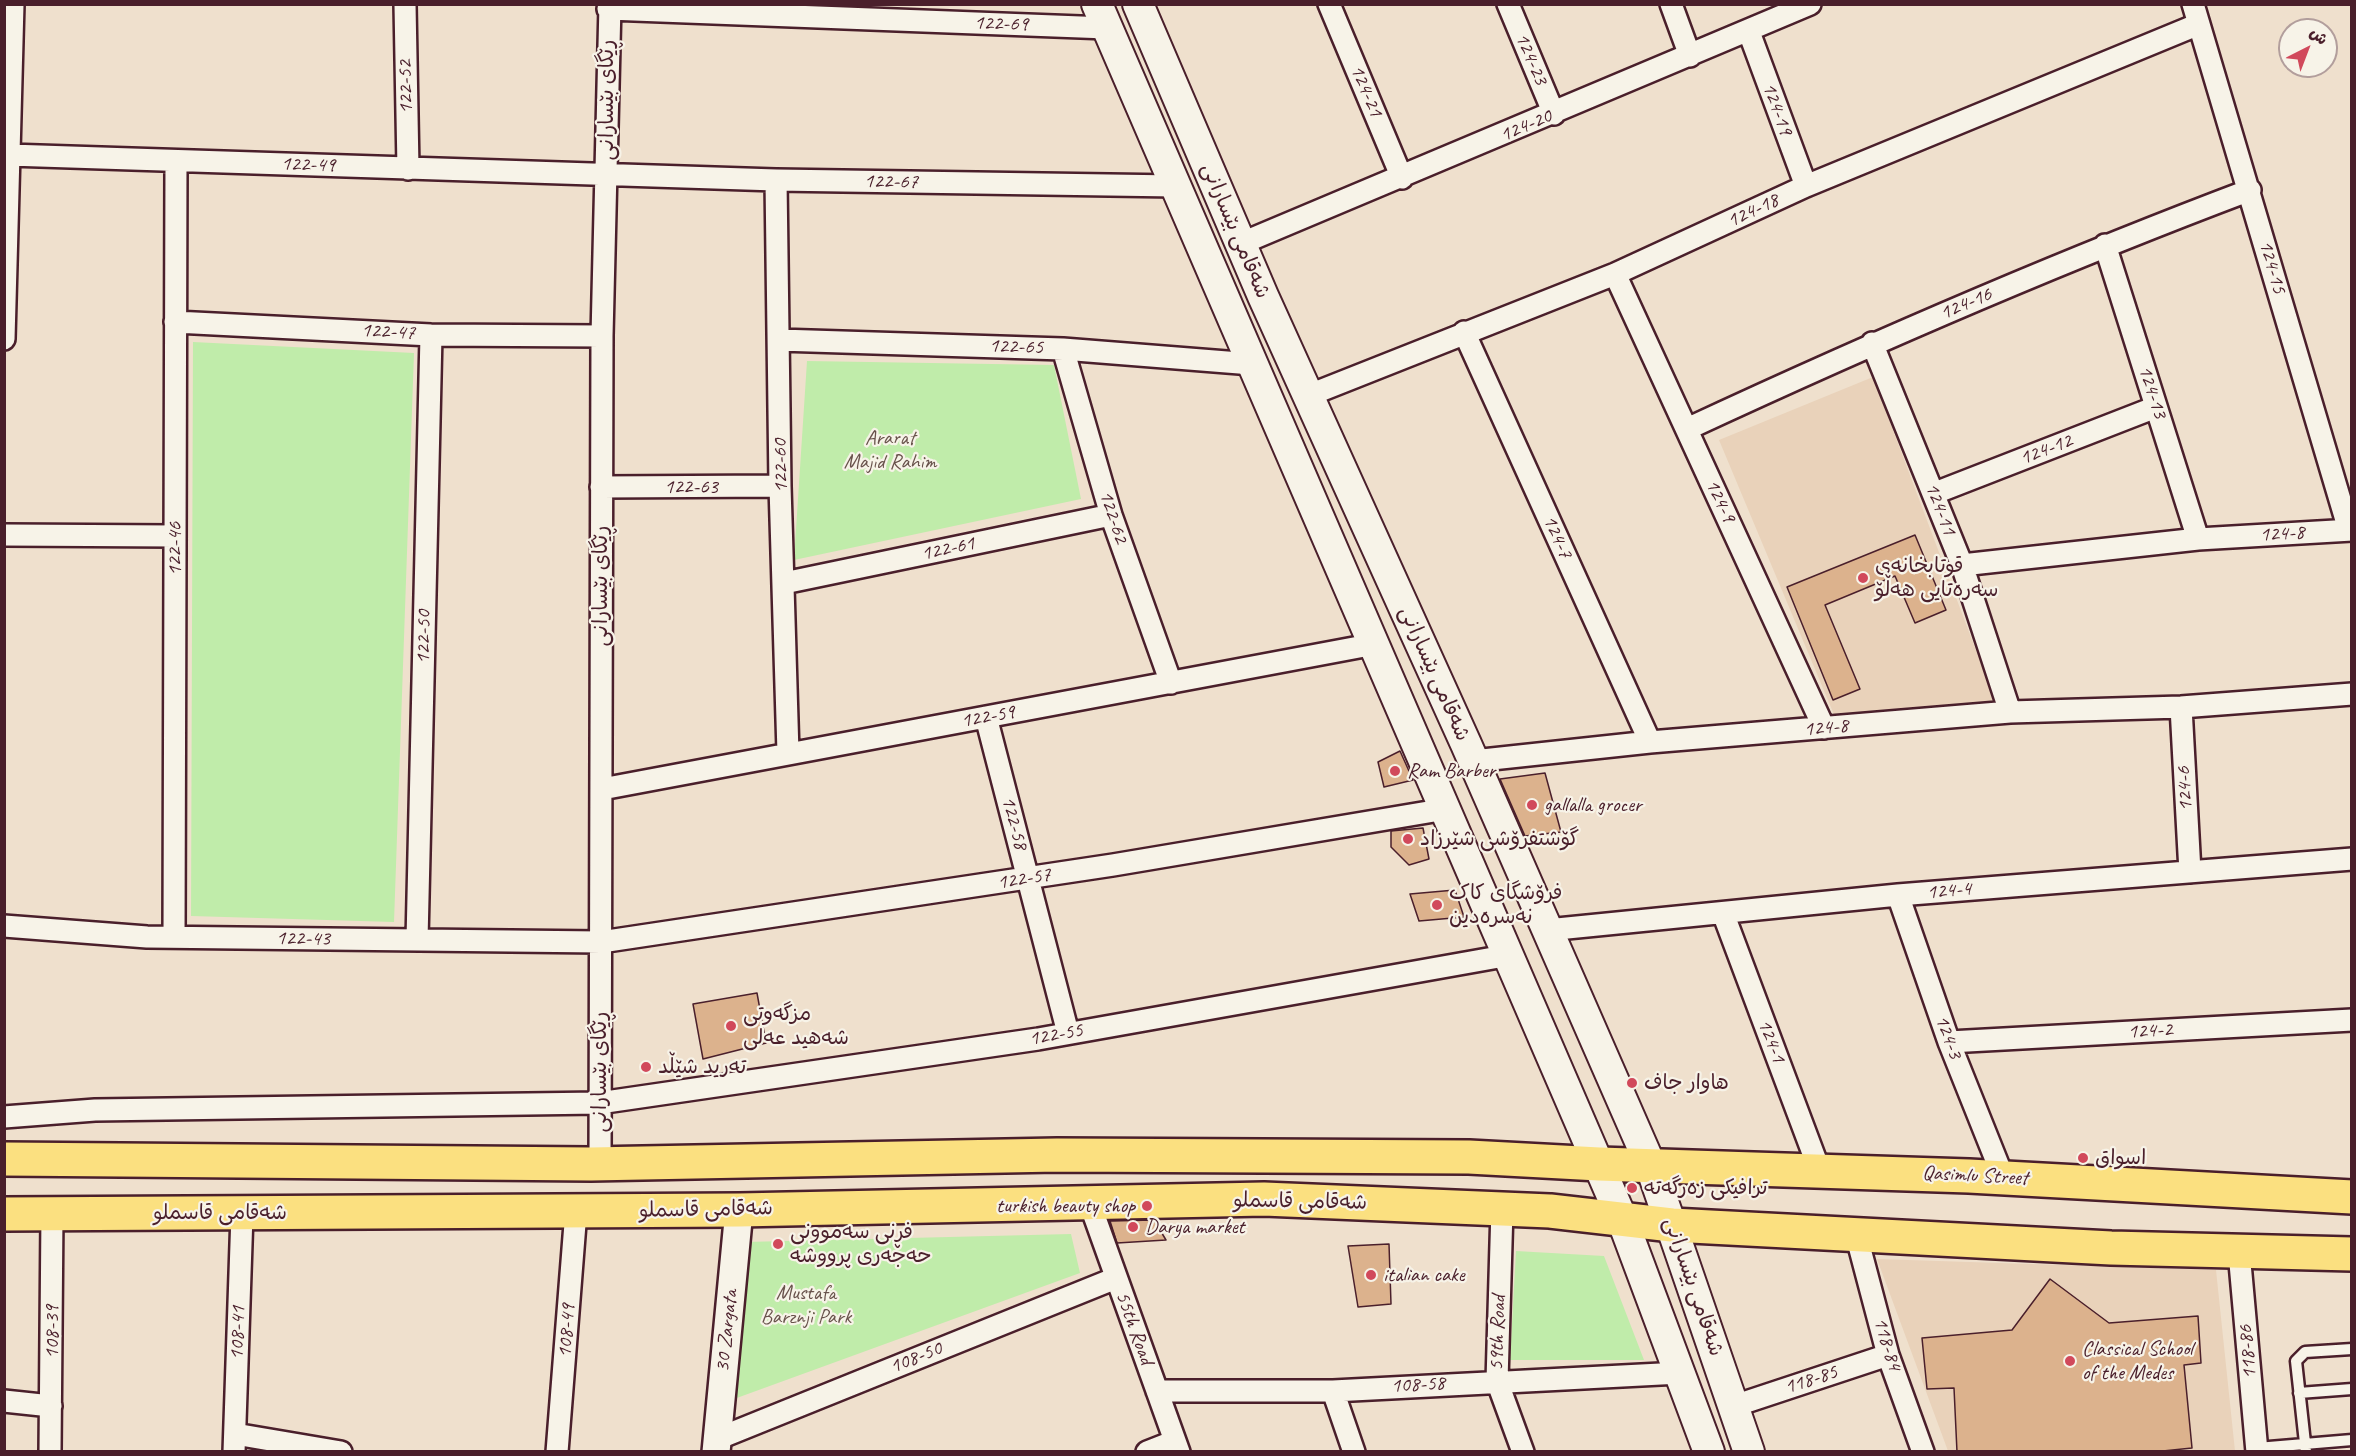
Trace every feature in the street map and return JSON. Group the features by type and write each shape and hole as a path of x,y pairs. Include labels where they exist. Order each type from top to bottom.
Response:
{"main road":[{"name":"شەقامی بێسارانی","path":"1138,4 1307,396 1473,761 1650,1164 1749,1452"},
{"name":"شەقامی بێسارانی","path":"1102,16 1599,1164 1622,1219 1709,1452"},
{"path":"1229,309 1263,296"},
{"path":"4,1159 600,1163 1069,1155 1469,1157 1599,1164"},
{"name":"Qasimlu Street","path":"1599,1164 1819,1169 2003,1177 2352,1197"},
{"name":"شەقامی قاسملو","path":"4,1214 739,1210 1264,1199 1502,1209 1622,1219"},
{"path":"1622,1219 1672,1225 2111,1248 2352,1254"}],"street":[{"path":"4,339 13,4"},
{"name":"122-52","path":"405,4 408,169"},
{"name":"124-21","path":"1329,4 1402,178"},
{"name":"124-23","path":"1508,4 1554,114"},
{"path":"1671,4 1690,56"},
{"name":"124-20","path":"1240,244 1749,32 1810,4"},
{"name":"122-69","path":"607,6 1102,16"},
{"name":"ڕێگای بێسارانی","path":"600,1163 601,487 607,6"},
{"name":"124-18","path":"1307,396 1615,274 1806,186 2196,14"},
{"name":"124-15","path":"2196,14 2350,530"},
{"name":"124-19","path":"1749,32 1806,186"},
{"name":"122-49","path":"9,155 606,175"},
{"name":"122-46","path":"174,937 176,161"},
{"name":"122-67","path":"606,175 1176,186"},
{"name":"122-60","path":"776,180 780,486 788,753"},
{"name":"124-16","path":"1687,429 1872,343 2104,245 2250,190"},
{"name":"124-13","path":"2104,245 2198,539"},
{"name":"124-9","path":"1615,274 1824,728"},
{"name":"122-47","path":"175,322 431,335 602,336"},
{"name":"124-7","path":"1464,332 1650,741"},
{"name":"122-50","path":"417,940 431,335"},
{"name":"122-65","path":"779,340 1063,349 1252,364"},
{"name":"124-11","path":"1872,343 1935,493 1962,565 2010,712"},
{"name":"122-62","path":"1063,349 1112,515 1171,683"},
{"name":"124-12","path":"1935,493 2156,407"},
{"name":"122-63","path":"601,487 780,486"},
{"name":"122-61","path":"784,583 1112,515"},
{"name":"124-8","path":"1962,565 2198,539 2350,530"},
{"path":"4,534 175,536"},
{"name":"122-59","path":"602,789 1375,644"},
{"name":"124-8","path":"1473,761 1650,741 2010,712 2181,707 2352,694"},
{"name":"124-6","path":"2181,707 2190,872"},
{"name":"122-58","path":"986,717 1068,1033"},
{"name":"122-57","path":"601,942 1028,878 1446,809"},
{"name":"124-4","path":"1547,930 1898,895 2352,859"},
{"name":"124-3","path":"1898,895 1949,1042 2003,1177"},
{"name":"124-1","path":"1723,912 1819,1169"},
{"name":"122-43","path":"4,926 174,937 601,942"},
{"name":"122-55","path":"5,1116 95,1110 599,1103 1068,1033 1510,955"},
{"name":"124-2","path":"1949,1042 2352,1020"},
{"name":"55th Road","path":"1090,1204 1177,1446"},
{"name":"59th Road","path":"1502,1209 1497,1381 1523,1452"},
{"name":"30 Zargata","path":"717,1445 739,1210"},
{"name":"108-49","path":"557,1452 576,1211"},
{"name":"108-39","path":"50,1452 52,1213"},
{"name":"108-41","path":"235,1443 242,1214"},
{"name":"118-84","path":"1856,1234 1888,1355 1923,1452"},
{"name":"118-86","path":"2239,1252 2257,1450"},
{"name":"108-50","path":"717,1445 1116,1278"},
{"name":"118-85","path":"1734,1406 1888,1355"},
{"name":"108-58","path":"1157,1391 1333,1390 1680,1373"},
{"path":"1333,1390 1354,1452"},
{"path":"4,1401 51,1406"},
{"path":"235,1443 341,1452"},
{"path":"1147,1452 1177,1446"}],"lane":[{"path":"2306,1448 2296,1368 2300,1356 2305,1352 2352,1348"},
{"path":"2299,1393 2352,1389"},
{"path":"2257,1450 2306,1448 2352,1440"}],"shaded area":[{"name":"قوتابخانەی سەرەتایی هەڵۆ","path":"1873,377 2001,717 1843,736 1719,440"},
{"name":"Classical School of the Medes","path":"1877,1259 2216,1270 2235,1451 1948,1451"}],"green space":[{"path":"193,342 414,353 394,922 191,916"},
{"name":"Ararat Majid Rahim","path":"807,361 1054,365 1081,499 794,560"},
{"name":"Mustafa Barznji Park","path":"1071,1234 1080,1273 734,1399 745,1242"},
{"path":"1516,1251 1604,1256 1644,1360 1510,1360"}],"building":[{"path":"1915,535 1946,610 1915,623 1895,576 1825,605 1860,689 1833,700 1787,587"},
{"name":"Ram Barber","path":"1400,751 1413,780 1384,787 1378,762"},
{"name":"gallalla grocer","path":"1545,773 1561,832 1525,836 1500,779"},
{"name":"گۆشتفرۆشی شێرزاد","path":"1423,828 1429,859 1409,865 1391,847 1391,831"},
{"name":"فرۆشگای کاک نەسرەدین","path":"1455,890 1464,917 1419,921 1410,894"},
{"path":"757,993 766,1043 703,1059 693,1004"},
{"name":"Darya market","path":"1154,1220 1166,1240 1117,1243 1110,1221"},
{"name":"italian cake","path":"1389,1244 1391,1304 1358,1307 1348,1246"},
{"path":"2050,1279 2109,1323 2198,1316 2201,1363 2184,1365 2192,1448 2153,1452 1957,1452 1954,1388 1927,1389 1922,1338 2012,1330"}],"place":[{"name":"قوتابخانەی سەرەتایی هەڵۆ","path":"1863,578"},
{"name":"Ram Barber","path":"1395,771"},
{"name":"gallalla grocer","path":"1532,805"},
{"name":"گۆشتفرۆشی شێرزاد","path":"1408,839"},
{"name":"فرۆشگای کاک نەسرەدین","path":"1437,905"},
{"name":"مزگەوتی شەهید عەلی","path":"731,1026"},
{"name":"تەرید شێڵد","path":"646,1067"},
{"name":"هاوار جاف","path":"1632,1083"},
{"name":"اسواق","path":"2083,1158"},
{"name":"ترافیکی زەرگەتە","path":"1632,1188"},
{"name":"turkish beauty shop","path":"1147,1206"},
{"name":"Darya market","path":"1133,1227"},
{"name":"فڕنی سەموونی حەجەری پرووشە","path":"778,1244"},
{"name":"italian cake","path":"1371,1275"},
{"name":"Classical School of the Medes","path":"2070,1361"}]}
